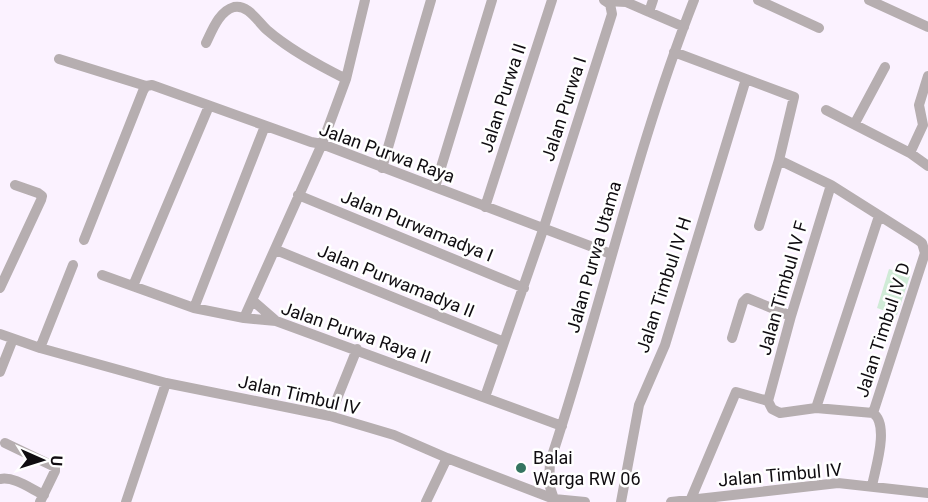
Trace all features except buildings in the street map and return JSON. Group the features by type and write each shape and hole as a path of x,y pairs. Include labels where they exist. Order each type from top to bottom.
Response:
{"street":[{"path":"244,318 322,144 346,79 365,0"},
{"path":"382,168 431,0"},
{"path":"435,187 492,0"},
{"name":"Jalan Purwa II","path":"485,207 552,0"},
{"path":"605,0 626,2 684,27"},
{"name":"Jalan Purwa I","path":"485,397 524,288 612,14 610,4 605,0"},
{"path":"649,12 653,0"},
{"name":"Jalan Purwa Utama","path":"554,500 549,484 549,470 610,254 674,51 694,0"},
{"path":"758,0 819,28"},
{"path":"869,0 928,27"},
{"path":"206,43 219,18 232,7 240,7 251,13 267,30 311,62 346,79"},
{"path":"674,51 794,97 779,160 759,226"},
{"name":"Jalan Purwa Raya","path":"59,59 149,86 322,144 610,254"},
{"path":"855,123 885,67"},
{"path":"910,153 923,125 919,105 928,76"},
{"name":"Jalan Timbul IV H","path":"621,502 639,405 665,345 746,79"},
{"path":"84,240 149,86"},
{"path":"133,286 209,106"},
{"path":"826,110 910,153 928,166"},
{"path":"194,308 265,126"},
{"path":"779,160 831,185 879,216 816,408"},
{"path":"0,288 42,196 15,185"},
{"name":"Jalan Timbul IV F","path":"768,401 831,185"},
{"name":"Jalan Purwamadya I","path":"298,195 524,288"},
{"name":"Jalan Timbul IV D","path":"872,486 882,435 879,419 873,413 925,253 922,243 879,216"},
{"name":"Jalan Purwamadya II","path":"276,250 504,342"},
{"path":"40,348 73,265"},
{"name":"Jalan Purwa Raya II","path":"102,275 194,308 244,318 276,321 562,426"},
{"path":"732,338 743,302 747,298 791,316"},
{"path":"252,300 276,321"},
{"name":"Jalan Timbul IV","path":"0,334 40,348 166,383 330,416 394,435 554,500 585,502"},
{"path":"0,372 13,339"},
{"path":"330,416 357,349"},
{"path":"126,502 166,383"},
{"path":"690,501 734,394 740,392 768,401 772,409 780,413 816,408 873,413"},
{"path":"0,479 11,479 42,498 55,471 55,467 5,443"},
{"path":"426,502 447,458"},
{"name":"Jalan Timbul IV","path":"671,502 769,496 838,483 872,486 913,497 928,493"}],"green space":[{"path":"889,269 910,276 897,315 877,308"}],"place":[{"name":"Balai Warga RW 06","path":"521,468"}]}
